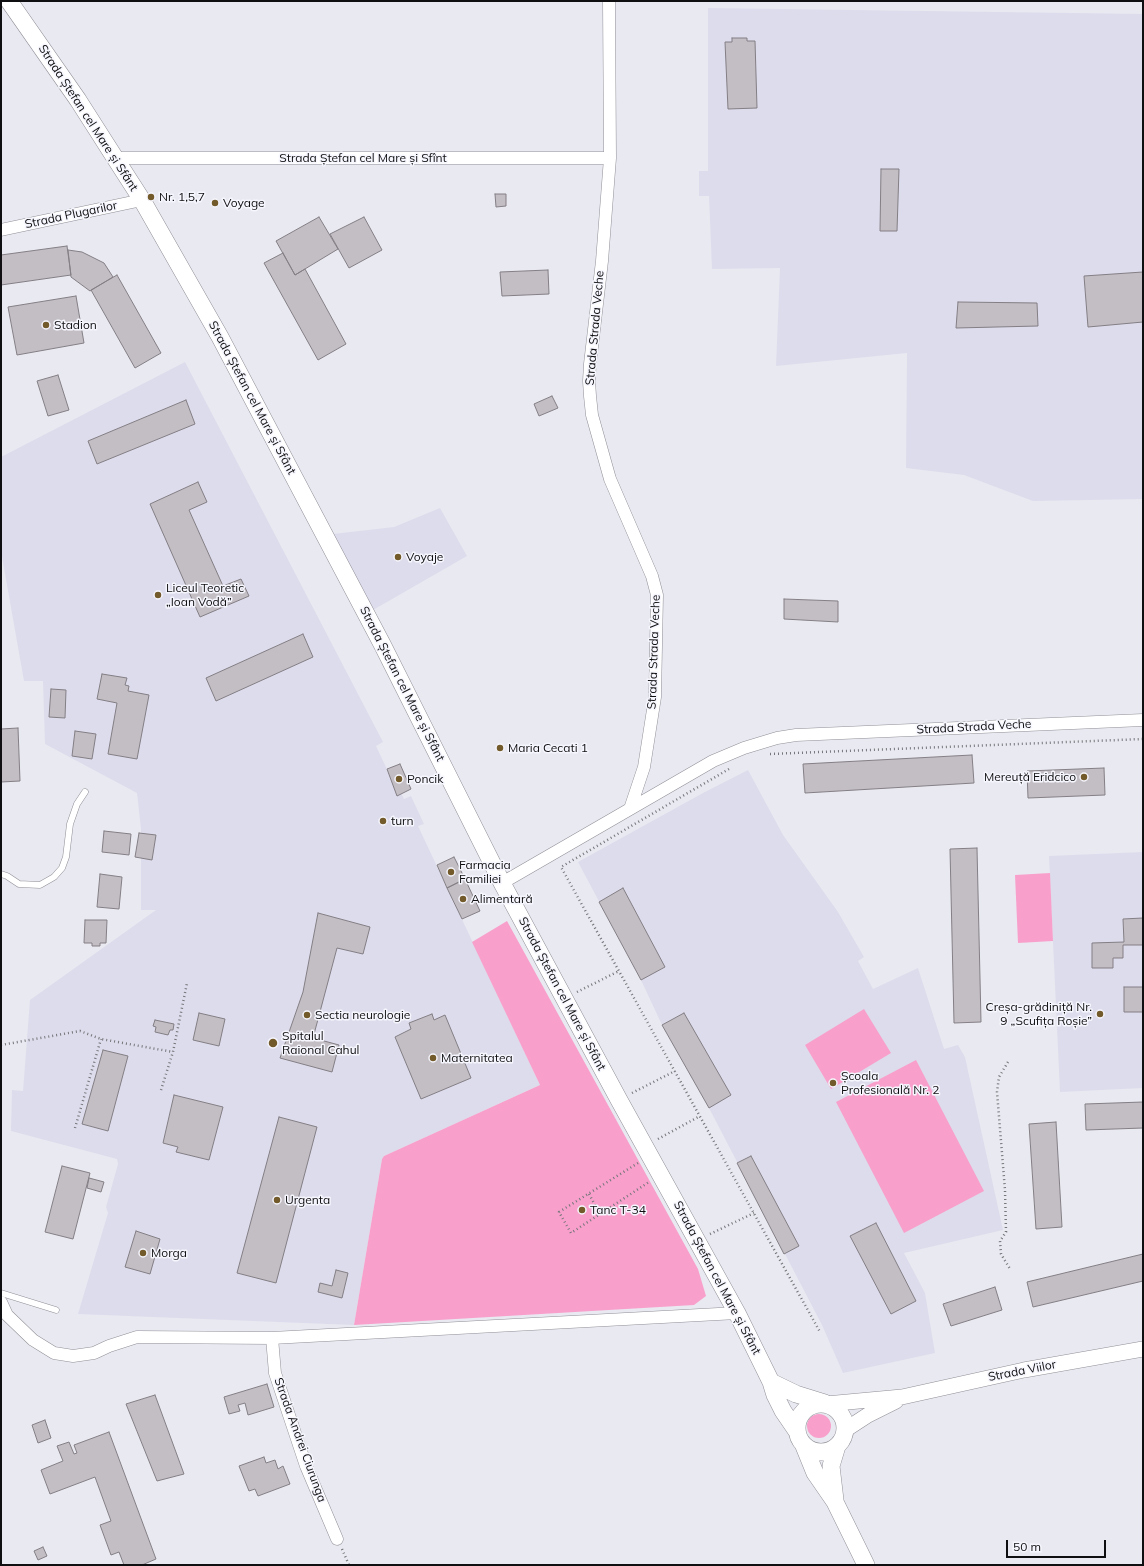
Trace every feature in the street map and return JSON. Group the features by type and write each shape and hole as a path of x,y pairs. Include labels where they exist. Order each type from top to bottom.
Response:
{"main road":[{"name":"Strada Ștefan cel Mare și Sfânt","path":"9,1 78,100 142,200 220,337 382,644 502,882 619,1100 737,1313 772,1382 775,1395 783,1411 796,1430"},
{"path":"772,1382 796,1394 834,1407 841,1413 845,1430 842,1439 837,1446 831,1466 835,1502"},
{"path":"826,1404 817,1404 808,1407 801,1413 797,1421 796,1430 815,1473 835,1502 866,1565"},
{"path":"804,1446 820,1452 829,1451 837,1446"}],"street":[{"name":"Strada Strada Veche","path":"609,1 610,158 602,255 590,364 590,396 592,415 610,479 652,576 657,595 655,697 644,767 630,809"},
{"name":"Strada Ștefan cel Mare și Sfînt","path":"115,158 610,158"},
{"name":"Strada Plugarilor","path":"1,230 142,200"},
{"name":"Strada Strada Veche","path":"502,882 713,761 744,748 777,738 796,735 1143,720"},
{"path":"1,1302 7,1315 33,1340 54,1353 73,1356 94,1353 109,1346 137,1338 272,1338 737,1313"},
{"name":"Strada Andrei Ciurunga","path":"272,1338 275,1373 306,1466 337,1539"},
{"name":"Strada Viilor","path":"902,1397 1024,1370 1143,1349"},
{"path":"826,1404 902,1397"},
{"path":"845,1430 868,1415 902,1397"}],"lane":[{"path":"1,874 19,884 40,885 54,877 62,868 66,856 70,824 77,804 85,792"},
{"path":"1,1293 56,1310"}],"path":[{"path":"766,755 789,752 1143,739"},
{"path":"734,766 561,867 820,1332"},
{"path":"564,998 619,971"},
{"path":"161,1090 173,1052 187,983"},
{"path":"1,1045 80,1032 101,1038 173,1052"},
{"path":"76,1128 101,1038"},
{"path":"1008,1062 999,1077 997,1092 1005,1190 1006,1232 1000,1242 1001,1254 1010,1269"},
{"path":"619,1100 675,1071"},
{"path":"661,1174 572,1232 559,1212 589,1194 647,1150 700,1116"},
{"path":"589,1194 600,1214"},
{"path":"697,1241 754,1213"},
{"path":"337,1539 349,1565"}],"shaded area":[{"path":"708,8 1143,14 1143,499 1033,501 964,475 906,468 907,353 776,366 780,268 712,269 709,196 699,196 699,171 708,171"},
{"path":"185,362 383,742 376,746 393,782 395,781 404,799 411,796 424,824 418,826 540,1085 384,1156 382,1159 354,1325 78,1314 108,1213 106,1207 118,1164 117,1159 11,1131 12,1090 23,1091 30,1000 156,910 141,910 141,829 137,793 45,744 43,681 24,681 1,551 1,457"},
{"path":"440,508 467,556 373,610 333,534 394,527"},
{"name":"Școala Profesională Nr. 2","path":"748,770 783,835 838,912 864,957 858,961 873,989 918,968 944,1049 958,1045 965,1057 1003,1230 904,1253 925,1293 935,1353 843,1373 822,1325 709,1108 662,1025 641,980 578,862"},
{"name":"Creșa-grădiniță Nr. 9 „Scufița Roșie”","path":"1143,852 1143,1088 1060,1092 1049,856"},
{"path":"1050,873 1053,941 1018,943 1015,875"},
{"path":"507,921 698,1269 706,1296 694,1305 354,1325 382,1159 384,1156 540,1085 472,942"},
{"path":"864,1009 891,1053 831,1089 805,1045"},
{"path":"916,1060 984,1191 904,1233 836,1102"},
{"path":"819,1414 824,1415 830,1421 830,1431 824,1437 819,1438 814,1437 808,1431 807,1426 808,1421 814,1415"}],"building":[{"path":"732,38 747,38 747,41 755,41 757,108 728,109 725,42 732,42"},
{"path":"881,169 899,169 897,231 880,231"},
{"path":"495,194 506,194 506,206 496,207"},
{"path":"319,217 338,249 295,275 276,241"},
{"path":"364,217 382,250 349,268 330,234"},
{"path":"67,246 71,275 1,285 1,255"},
{"path":"68,250 82,252 104,263 113,277 90,291 71,277"},
{"path":"283,253 295,275 305,269 346,344 318,360 264,263"},
{"path":"548,270 549,294 502,296 500,272"},
{"path":"1143,272 1143,322 1088,327 1084,276"},
{"path":"117,275 161,353 135,368 91,290"},
{"name":"Stadion","path":"76,296 84,343 17,355 8,307"},
{"path":"958,302 1037,303 1038,326 956,328"},
{"path":"58,375 69,410 48,416 37,381"},
{"path":"552,396 558,408 539,416 534,404"},
{"path":"186,400 195,424 97,464 88,441"},
{"path":"198,482 207,502 189,510 223,586 241,579 249,596 200,617 150,504"},
{"path":"784,599 838,601 838,622 784,619"},
{"path":"303,634 313,657 216,701 206,678"},
{"path":"102,674 127,678 125,685 129,686 128,691 149,695 137,759 108,754 117,703 97,699"},
{"path":"51,689 66,690 65,718 49,717"},
{"path":"18,728 20,781 1,782 1,729"},
{"path":"75,731 96,734 92,759 72,756"},
{"path":"972,755 974,783 805,793 803,764"},
{"name":"Poncik","path":"400,764 411,789 397,796 387,769"},
{"path":"1104,768 1105,795 1028,798 1027,771"},
{"path":"104,831 131,834 129,855 102,852"},
{"path":"139,833 156,835 152,860 135,857"},
{"path":"977,848 981,1022 954,1023 950,849"},
{"name":"Farmacia Familiei","path":"454,857 465,879 447,888 437,865"},
{"path":"100,874 122,877 119,909 97,907"},
{"name":"Alimentară","path":"465,879 480,911 462,919 447,888"},
{"path":"623,888 665,967 641,980 599,902"},
{"name":"Sectia neurologie","path":"318,913 370,927 363,954 337,948 313,1038 339,1045 332,1072 280,1058 303,992"},
{"path":"1143,918 1143,945 1123,945 1123,958 1113,958 1113,968 1092,968 1092,943 1124,942 1123,919"},
{"path":"85,920 107,920 106,943 100,943 100,946 92,946 92,943 84,943"},
{"path":"1124,987 1143,987 1143,1012 1124,1012"},
{"path":"199,1013 225,1019 219,1046 193,1040"},
{"path":"684,1013 731,1095 709,1108 662,1025"},
{"name":"Maternitatea","path":"432,1014 434,1020 445,1015 471,1078 421,1099 395,1037 411,1029 409,1023"},
{"path":"155,1020 174,1024 173,1030 170,1030 168,1035 155,1032 156,1027 153,1026"},
{"path":"103,1050 128,1056 108,1131 82,1124"},
{"path":"174,1095 223,1107 209,1160 176,1152 178,1147 163,1143"},
{"path":"1143,1102 1143,1128 1086,1130 1085,1104"},
{"name":"Urgenta","path":"279,1117 317,1127 276,1283 237,1273"},
{"path":"1056,1122 1062,1227 1036,1229 1029,1124"},
{"path":"751,1156 799,1246 784,1254 737,1163"},
{"path":"62,1166 90,1173 73,1239 45,1232"},
{"path":"89,1178 104,1182 101,1192 87,1188"},
{"path":"876,1223 916,1301 891,1314 850,1236"},
{"name":"Morga","path":"136,1231 160,1239 150,1274 125,1267"},
{"path":"1143,1254 1143,1281 1033,1307 1027,1282"},
{"path":"336,1270 348,1273 342,1298 318,1292 320,1283 332,1286"},
{"path":"995,1287 1002,1310 951,1326 943,1304"},
{"path":"267,1384 274,1407 248,1415 245,1403 238,1405 240,1411 229,1414 224,1397"},
{"path":"155,1395 184,1474 157,1481 126,1404"},
{"path":"45,1420 51,1438 38,1443 32,1425"},
{"path":"109,1432 156,1559 142,1565 124,1565 119,1552 111,1555 100,1525 111,1521 95,1477 50,1494 41,1470 63,1461 57,1446 69,1442 74,1454 77,1453 74,1445"},
{"path":"264,1457 266,1463 275,1460 278,1469 283,1466 290,1484 258,1496 255,1489 249,1491 239,1466"},
{"path":"43,1547 47,1556 38,1560 34,1551"}],"place":[{"name":"Nr. 1,5,7","path":"151,197"},
{"name":"Voyage","path":"215,203"},
{"name":"Stadion","path":"46,325"},
{"name":"Voyaje","path":"398,557"},
{"name":"Liceul Teoretic „Ioan Vodă”","path":"158,595"},
{"name":"Maria Cecati 1","path":"500,748"},
{"name":"Mereuță Eridcico","path":"1084,777"},
{"name":"Poncik","path":"399,779"},
{"name":"turn","path":"383,821"},
{"name":"Farmacia Familiei","path":"451,872"},
{"name":"Alimentară","path":"463,899"},
{"name":"Creșa-grădiniță Nr. 9 „Scufița Roșie”","path":"1100,1014"},
{"name":"Sectia neurologie","path":"307,1015"},
{"name":"Spitalul Raional Cahul","path":"273,1043"},
{"name":"Maternitatea","path":"433,1058"},
{"name":"Școala Profesională Nr. 2","path":"833,1083"},
{"name":"Urgenta","path":"277,1200"},
{"name":"Tanc T-34","path":"582,1210"},
{"name":"Morga","path":"143,1253"}]}
